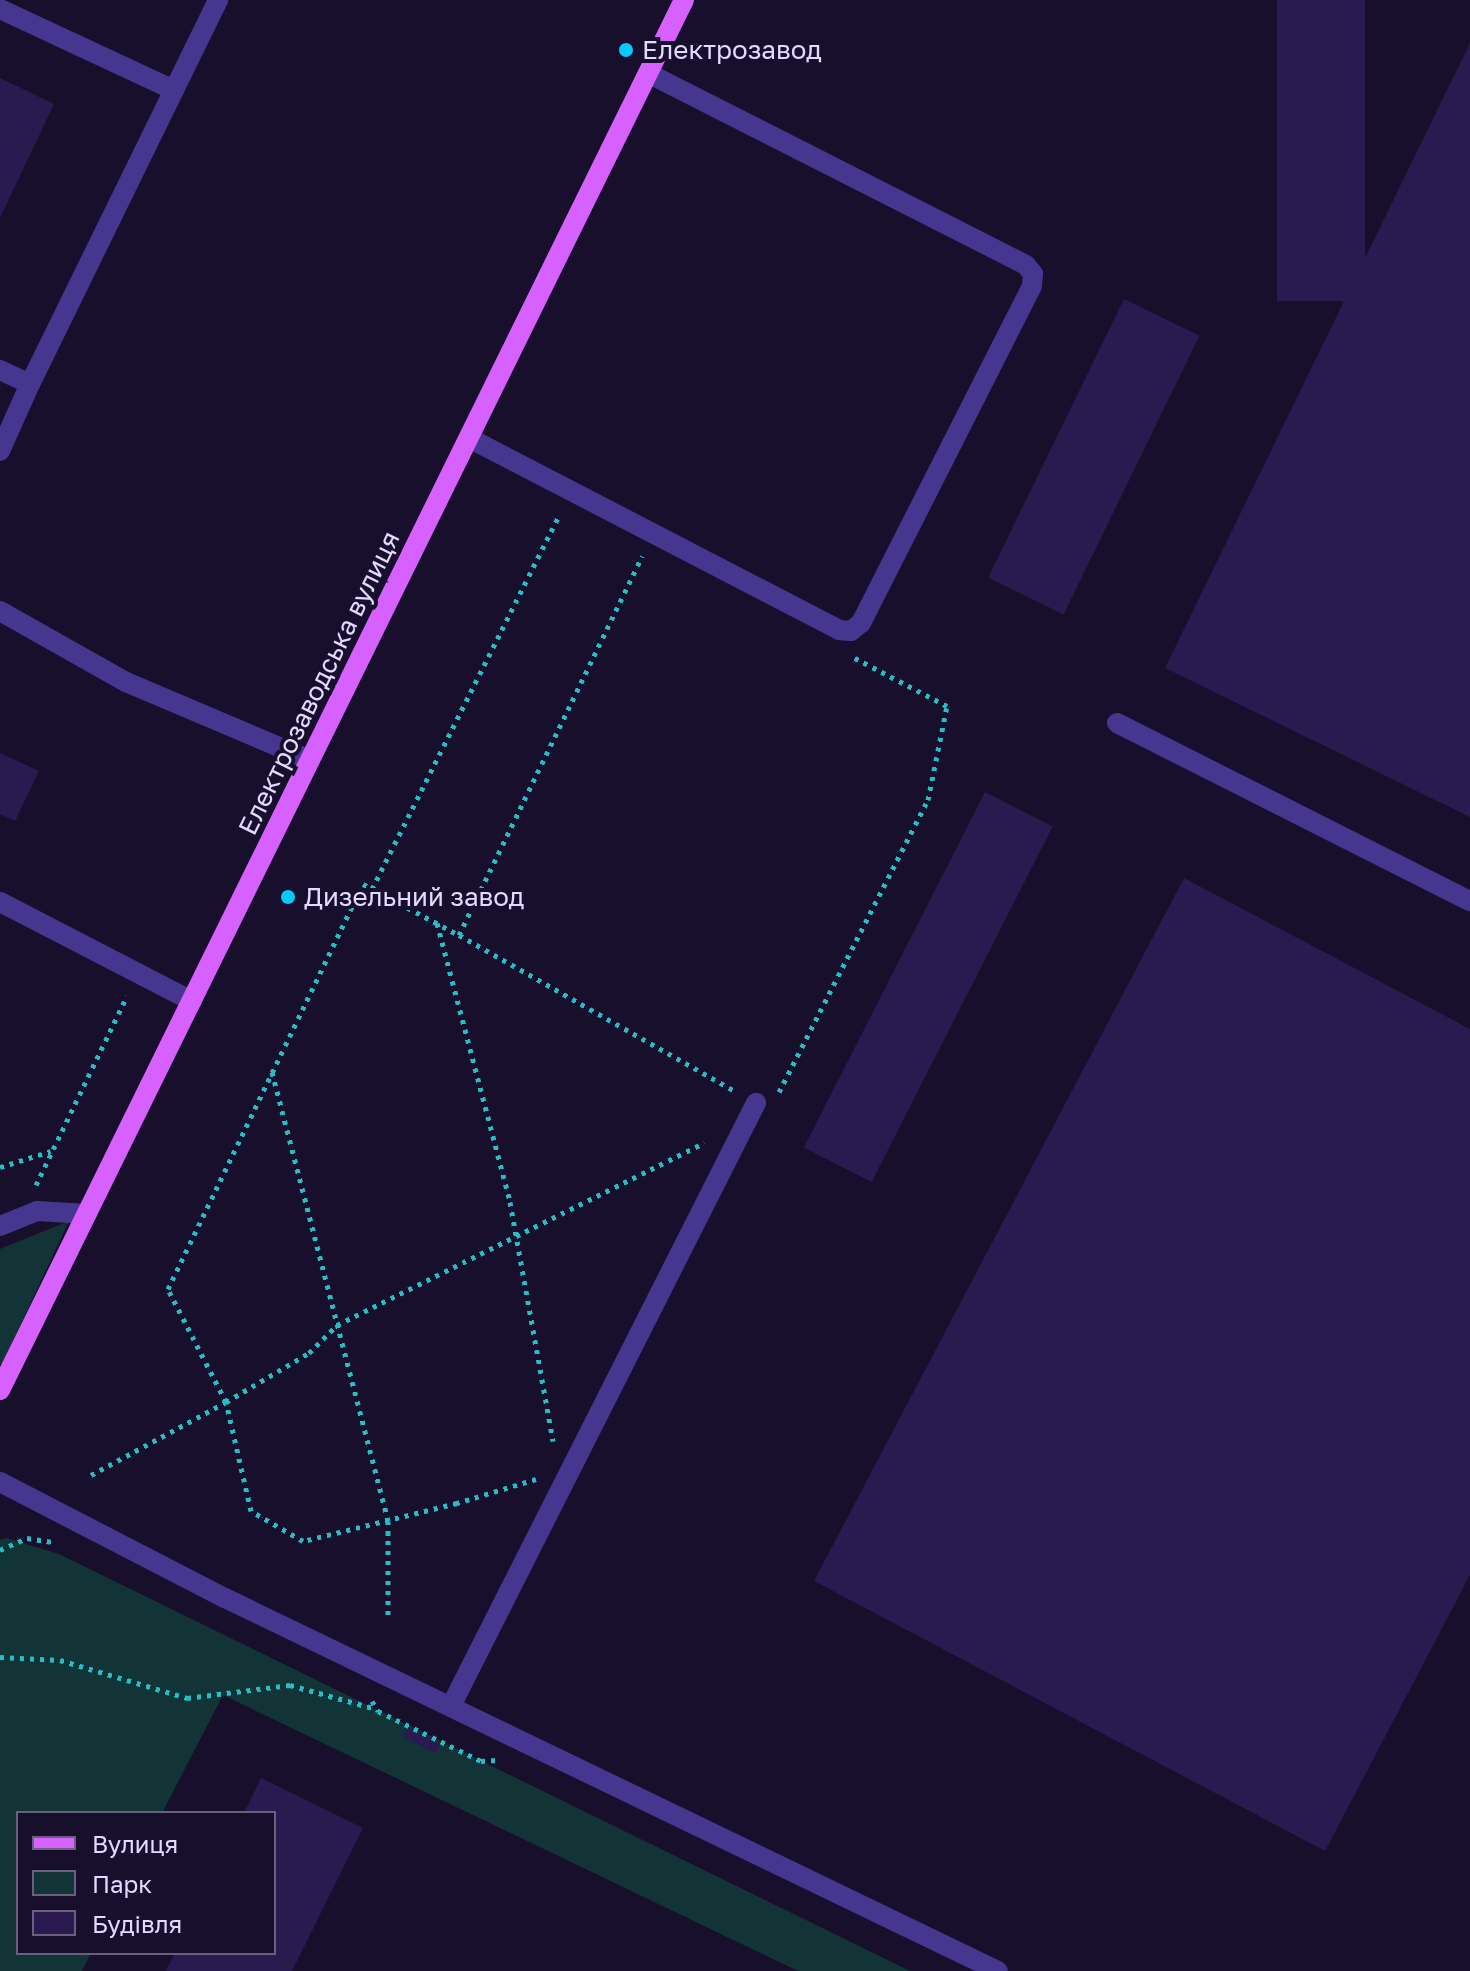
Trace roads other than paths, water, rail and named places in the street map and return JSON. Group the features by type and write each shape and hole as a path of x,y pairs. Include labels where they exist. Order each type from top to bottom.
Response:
{"main road":[{"name":"Електрозаводська вулиця","path":"0,1390 684,0"}],"street":[{"path":"0,451 218,0"},
{"path":"0,9 174,90"},
{"path":"469,438 839,630 851,631 861,623 1032,286 1033,274 1026,265 648,73"},
{"path":"0,370 30,384"},
{"path":"0,611 126,682 310,760"},
{"path":"1117,723 1470,901"},
{"path":"0,902 192,1001"},
{"path":"451,1706 756,1103"},
{"path":"0,1226 37,1211 87,1214"},
{"path":"0,1482 198,1585 998,1971"}],"place":[{"name":"Електрозавод","path":"626,50"},
{"name":"Дизельний завод","path":"288,897"}]}
